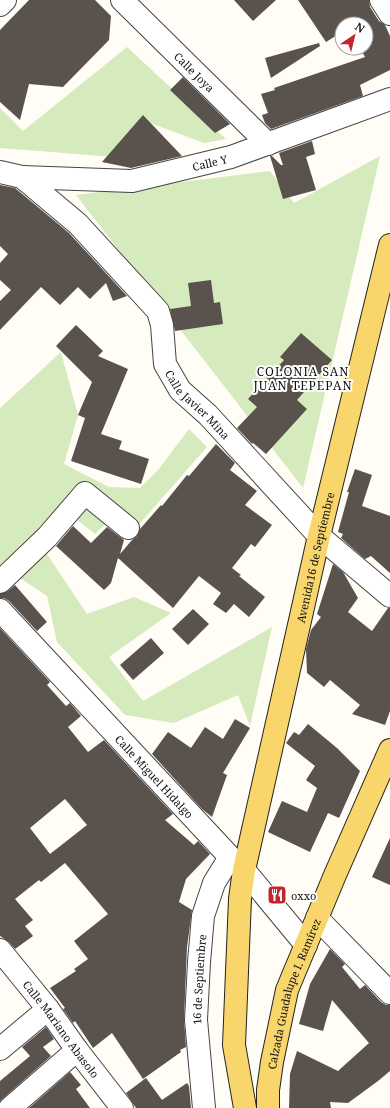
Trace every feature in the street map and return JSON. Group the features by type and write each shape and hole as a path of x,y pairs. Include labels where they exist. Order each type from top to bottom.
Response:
{"main road":[{"name":"Avenida16 de Septiembre","path":"237,864 390,245"},
{"name":"Calzada Guadalupe I. Ramírez","path":"268,1108 268,1090 272,1062 287,990 390,750"},
{"path":"237,864 240,899 234,1045 245,1108"}],"street":[{"path":"0,5 5,0"},
{"name":"Calle Joya","path":"122,0 268,144"},
{"path":"381,0 390,14"},
{"name":"Calle Y","path":"22,177 132,181 231,157 390,99"},
{"name":"Calle Javier Mina","path":"0,172 22,177 78,224 158,311 162,325 165,364 180,390 208,415 319,536 390,596"},
{"path":"0,582 47,537 85,493 128,528"},
{"name":"Calle Miguel Hidalgo","path":"0,610 237,864 306,945"},
{"name":"16 de Septiembre","path":"204,1108 196,1020 203,916 214,883 237,864"},
{"path":"317,918 390,993"},
{"name":"Calle Mariano Abasolo","path":"0,950 48,1009 77,1050 122,1108"},
{"path":"0,1049 48,1009"},
{"path":"10,1108 77,1050"}],"green space":[{"path":"127,47 226,139 204,143 139,119 140,159 0,148 0,108 23,131"},
{"path":"380,156 303,488 76,195 270,171 294,203"},
{"path":"61,352 78,415 64,464 109,487 140,488 158,470 189,429 207,447 135,529 111,519 95,534 61,507 41,545 87,614 134,597 171,613 109,657 143,701 272,627 250,726 238,695 174,723 125,715 57,642 47,596 11,572 0,575 0,408"}],"building":[{"path":"29,0 95,0 111,16 109,40 63,87 29,84 20,120 0,102 0,30"},
{"path":"234,0 276,0 253,21"},
{"path":"298,0 369,0 370,7 379,21 385,25 390,36 390,70 360,85 363,96 271,129 265,123 262,115 268,113 261,94 364,56 374,56 374,16 334,16 334,37 326,42"},
{"path":"319,43 320,46 271,78 265,58"},
{"path":"183,77 230,124 215,133 170,90"},
{"path":"143,115 182,156 131,168 102,162"},
{"path":"312,141 315,154 306,157 316,190 283,199 270,156 283,165 279,153"},
{"path":"0,185 15,188 69,233 127,296 113,301 106,283 90,299 78,287 60,305 41,287 0,330 0,301 11,290 0,280 0,263 8,254 0,246"},
{"path":"211,280 214,303 220,302 223,324 175,331 170,309 191,306 188,283"},
{"path":"76,325 103,351 98,356 128,369 101,434 122,441 119,449 149,459 141,484 71,461 85,418 78,415 92,382 56,346"},
{"path":"301,333 332,360 297,400 307,409 266,454 253,443 252,444 237,428 257,407 248,399 284,360 280,357"},
{"path":"216,444 235,463 230,470 257,491 245,505 272,525 255,547 251,544 232,568 241,575 239,576 265,597 249,617 234,604 226,613 213,604 221,593 199,576 173,608 118,558 111,583 104,590 56,546 73,526 91,543 107,527 124,540 120,554 137,536 140,529 161,505 162,506 187,475 189,476"},
{"path":"355,469 372,475 362,506 390,516 390,573 371,556 365,559 341,538 343,534 338,532 349,492 347,492"},
{"path":"333,564 343,572 358,598 348,612 372,631 388,608 390,608 390,711 385,725 352,714 360,705 330,680 324,687 307,673 306,649 311,630 321,617 317,614"},
{"path":"15,585 47,622 37,631 9,601 4,598 0,598 0,594 8,591"},
{"path":"193,609 209,624 188,645 172,629"},
{"path":"0,628 50,682 47,685 66,706 70,703 81,716 68,727 88,752 104,740 173,814 165,820 194,845 198,841 210,854 186,879 179,902 192,910 187,947 184,1019 186,1047 143,1079 112,1033 93,1048 75,1021 73,1023 63,1009 65,1008 50,988 76,971 74,969 88,959 74,941 108,914 65,863 41,882 39,880 15,899 33,920 25,926 33,936 15,949 9,942 0,936","holes":["65,799 87,825 50,854 30,828"]},
{"path":"151,638 164,653 133,680 120,665"},
{"path":"235,719 250,728 223,773 227,775 212,817 202,809 152,754 168,732 191,748 205,727 223,739"},
{"path":"308,724 337,748 360,771 339,818 328,813 310,852 268,832 282,801 307,812 317,788 306,780 315,766 286,743 294,732 299,735"},
{"path":"390,838 390,885 372,877"},
{"path":"330,949 345,964 342,967 360,989 365,985 381,1002 386,1005 390,1005 390,1071 348,1103 330,1102 331,1108 289,1108 290,1074 297,1051 338,1071 369,1043 332,1000 323,1031 299,1024 310,984"},
{"path":"46,1027 54,1039 43,1047 51,1056 0,1101 0,1081 30,1056 22,1047"},
{"path":"70,1072 81,1085 76,1089 90,1108 29,1108"},
{"path":"146,1078 162,1100 187,1083 189,1086 191,1108 136,1108 126,1093"}],"place":[{"name":"oxxo","path":"277,895"}],"district":[{"name":"COLONIA SAN JUAN TEPEPAN","path":"303,378"}]}
